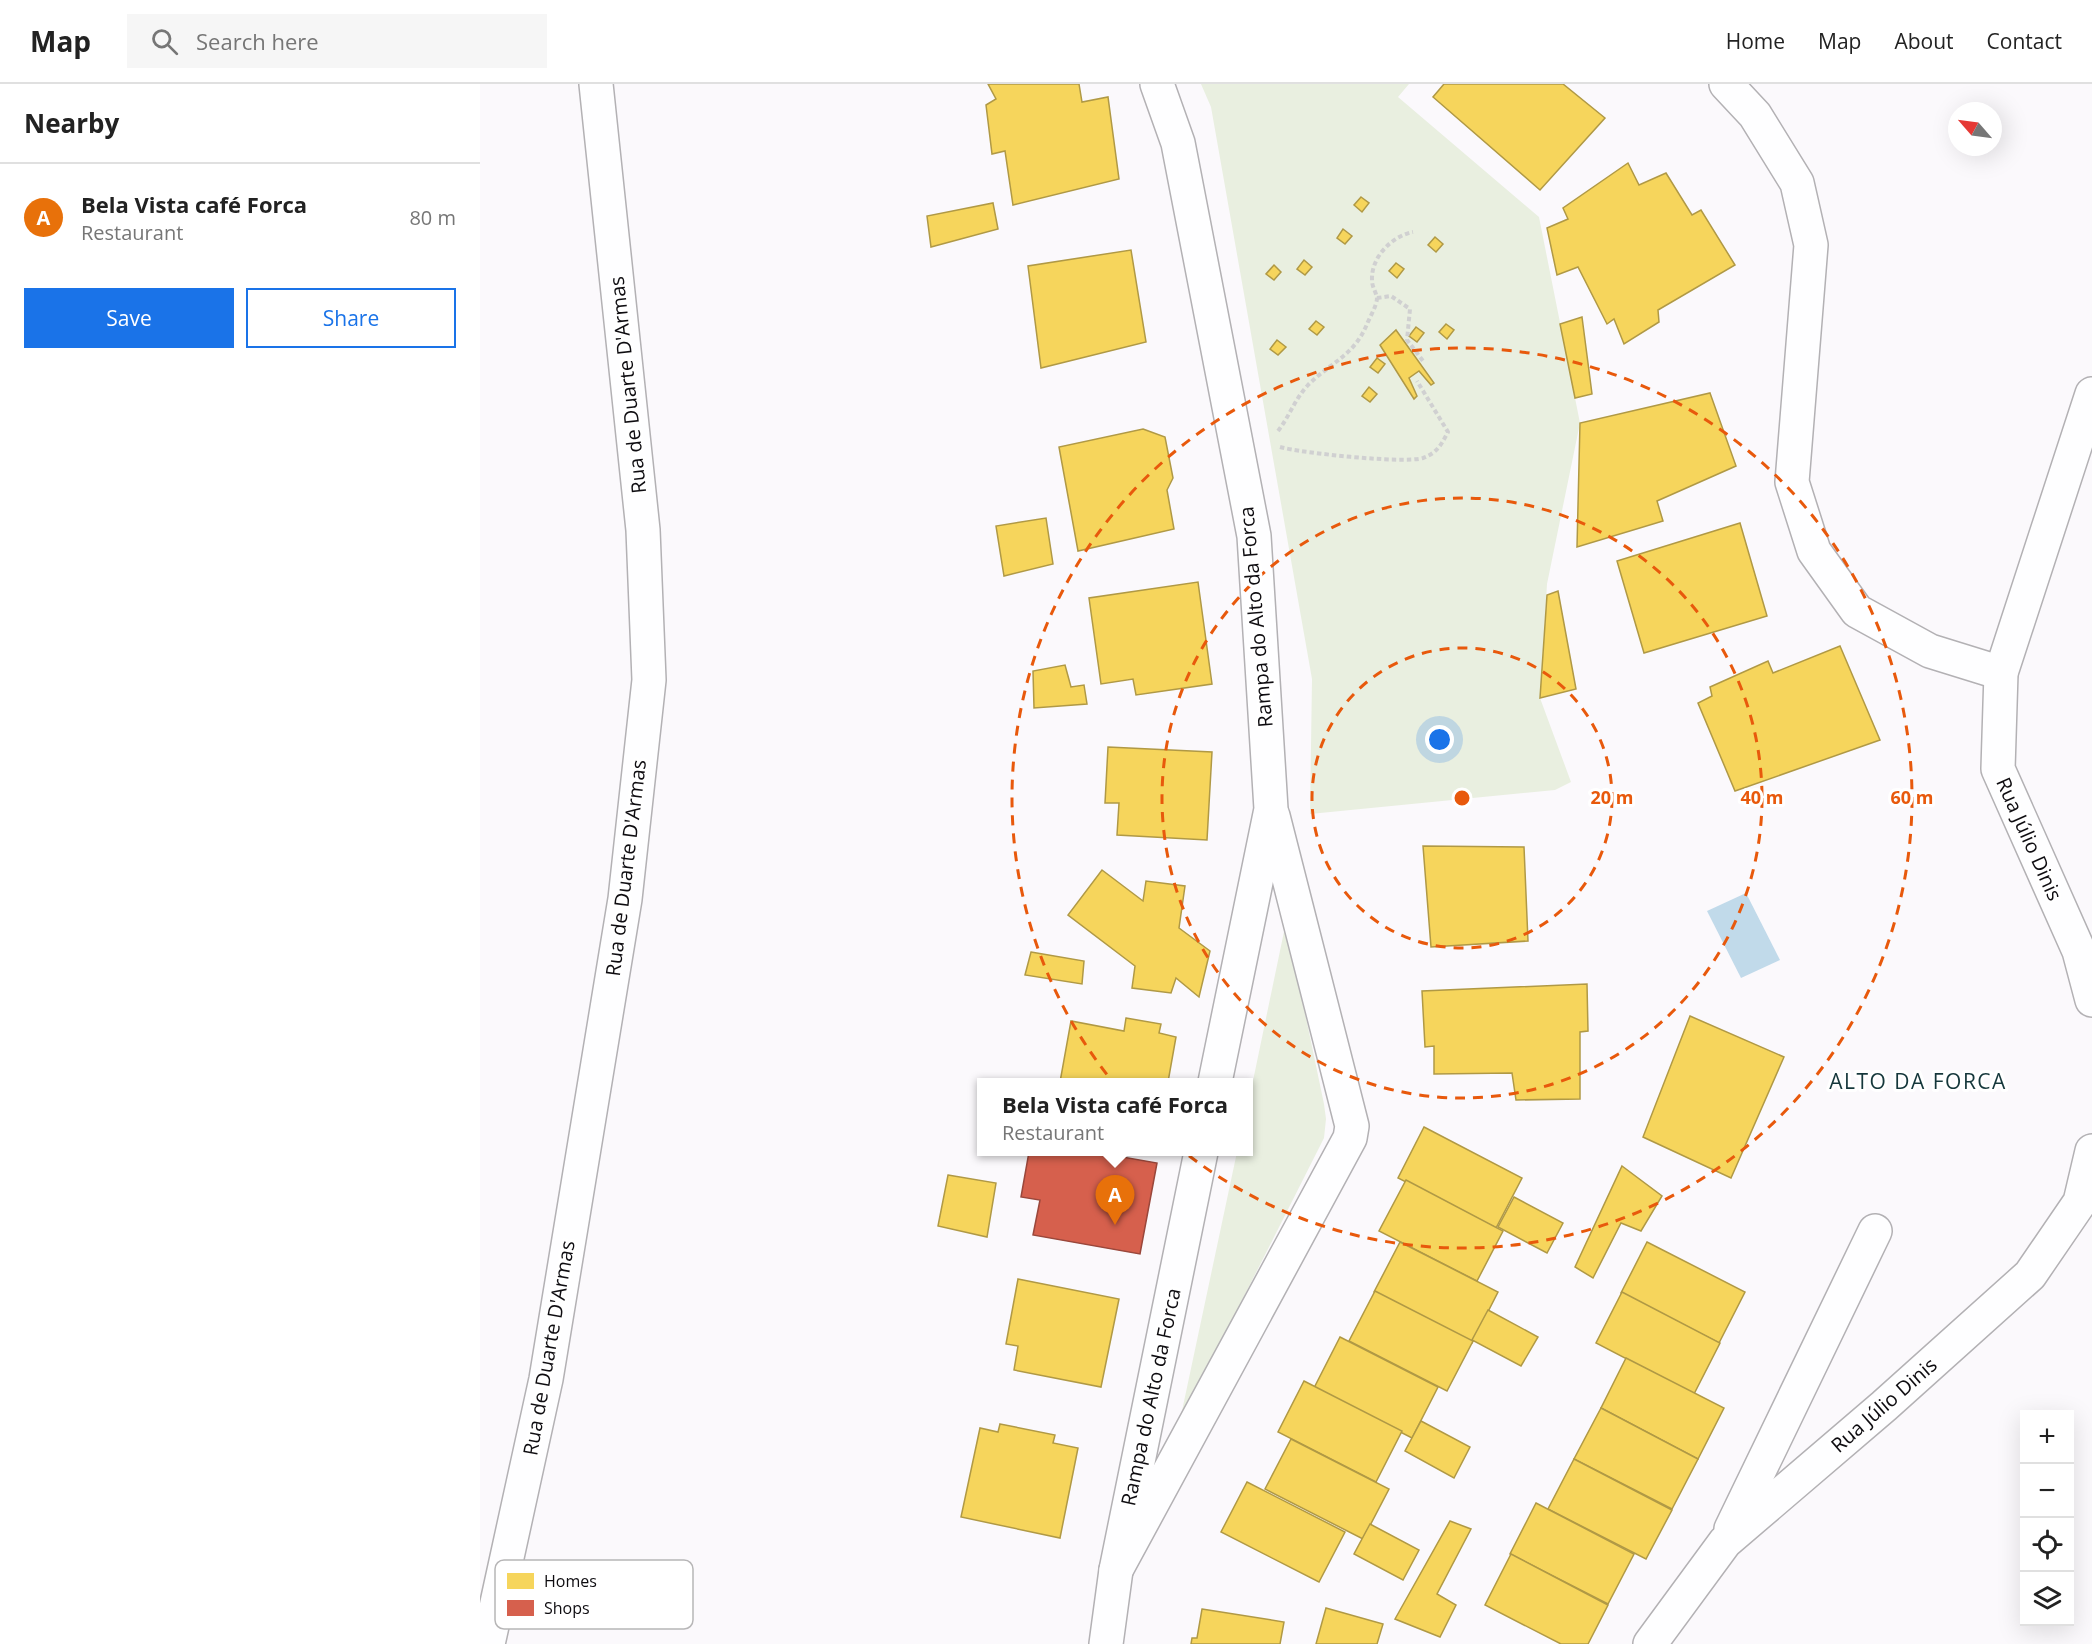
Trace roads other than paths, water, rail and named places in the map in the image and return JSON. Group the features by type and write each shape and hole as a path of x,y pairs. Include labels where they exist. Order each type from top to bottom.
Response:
{"street":[{"name":"Rua de Duarte D'Armas","path":"506,1560 552,1344 625,899 649,680 643,530 596,84"},
{"name":"Rampa do Alto da Forca","path":"1157,84 1178,143 1254,536 1271,808 1216,1078"},
{"path":"1726,84 1755,115 1797,183 1810,245 1792,482 1814,551 1857,611 1930,651 2001,673"},
{"name":"Rua Júlio Dinis","path":"2092,394 2001,673 1998,769 2079,951 2092,1000"},
{"path":"1116,1570 1350,1138 1352,1126 1271,808"},
{"name":"Rua Júlio Dinis","path":"1650,1644 1725,1542 1884,1406 2030,1275 2080,1202 2092,1151"},
{"name":"Rampa do Alto da Forca","path":"1106,1644 1116,1570 1200,1156"},
{"path":"1725,1542 1875,1231"},
{"name":"Rua de Duarte D'Armas","path":"488,1644 495,1611"}],"water":[{"path":"1746,893 1780,960 1741,978 1707,911"}],"place":[{"name":"Bela Vista café Forca","path":"1115,1225"}],"district":[{"name":"ALTO DA FORCA","path":"1918,1082"}]}
